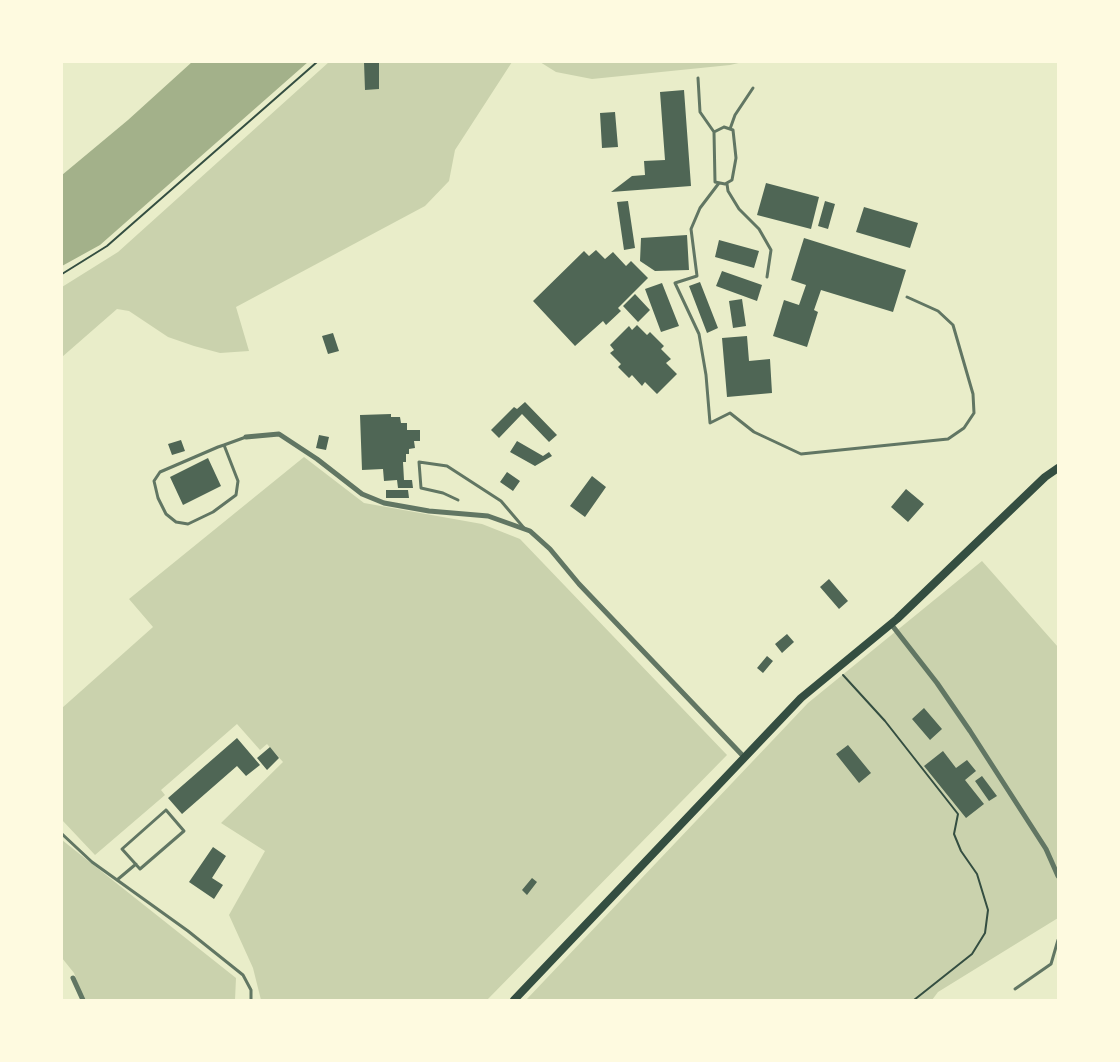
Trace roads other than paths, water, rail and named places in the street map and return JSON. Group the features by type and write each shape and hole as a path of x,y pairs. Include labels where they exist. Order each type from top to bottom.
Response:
{"main road":[{"path":"514,1000 801,698 891,624 1045,477 1059,468"}],"street":[{"path":"246,437 279,434 317,459 362,494 384,503 429,511 488,516 530,531 550,549 579,584 745,758"},
{"path":"891,624 937,683 970,731 1046,849 1059,876"},
{"path":"72,978 83,1000"}],"lane":[{"path":"698,78 700,112 714,132 715,182 727,184 732,180 736,158 733,130 724,128 714,132"},
{"path":"730,129 735,115 753,88"},
{"path":"719,183 700,208 691,229 697,276 675,283 699,334 706,375 710,423 730,413 754,432 801,454 948,439 964,429 974,413 973,394 953,325 938,311 907,297"},
{"path":"727,184 728,191 739,209 759,229 771,250 767,277"},
{"path":"224,445 238,481 236,495 213,512 188,524 176,522 166,514 158,498 154,481 160,472 224,445 246,437"},
{"path":"458,500 443,493 421,488 419,462 447,466 501,501 524,529"},
{"path":"166,810 184,831 140,869 136,864 122,849 166,810"},
{"path":"62,834 117,880 188,931 243,975 251,990 251,1000"},
{"path":"117,880 136,864"},
{"path":"1015,988 1051,964 1054,948 1059,940"}]}
